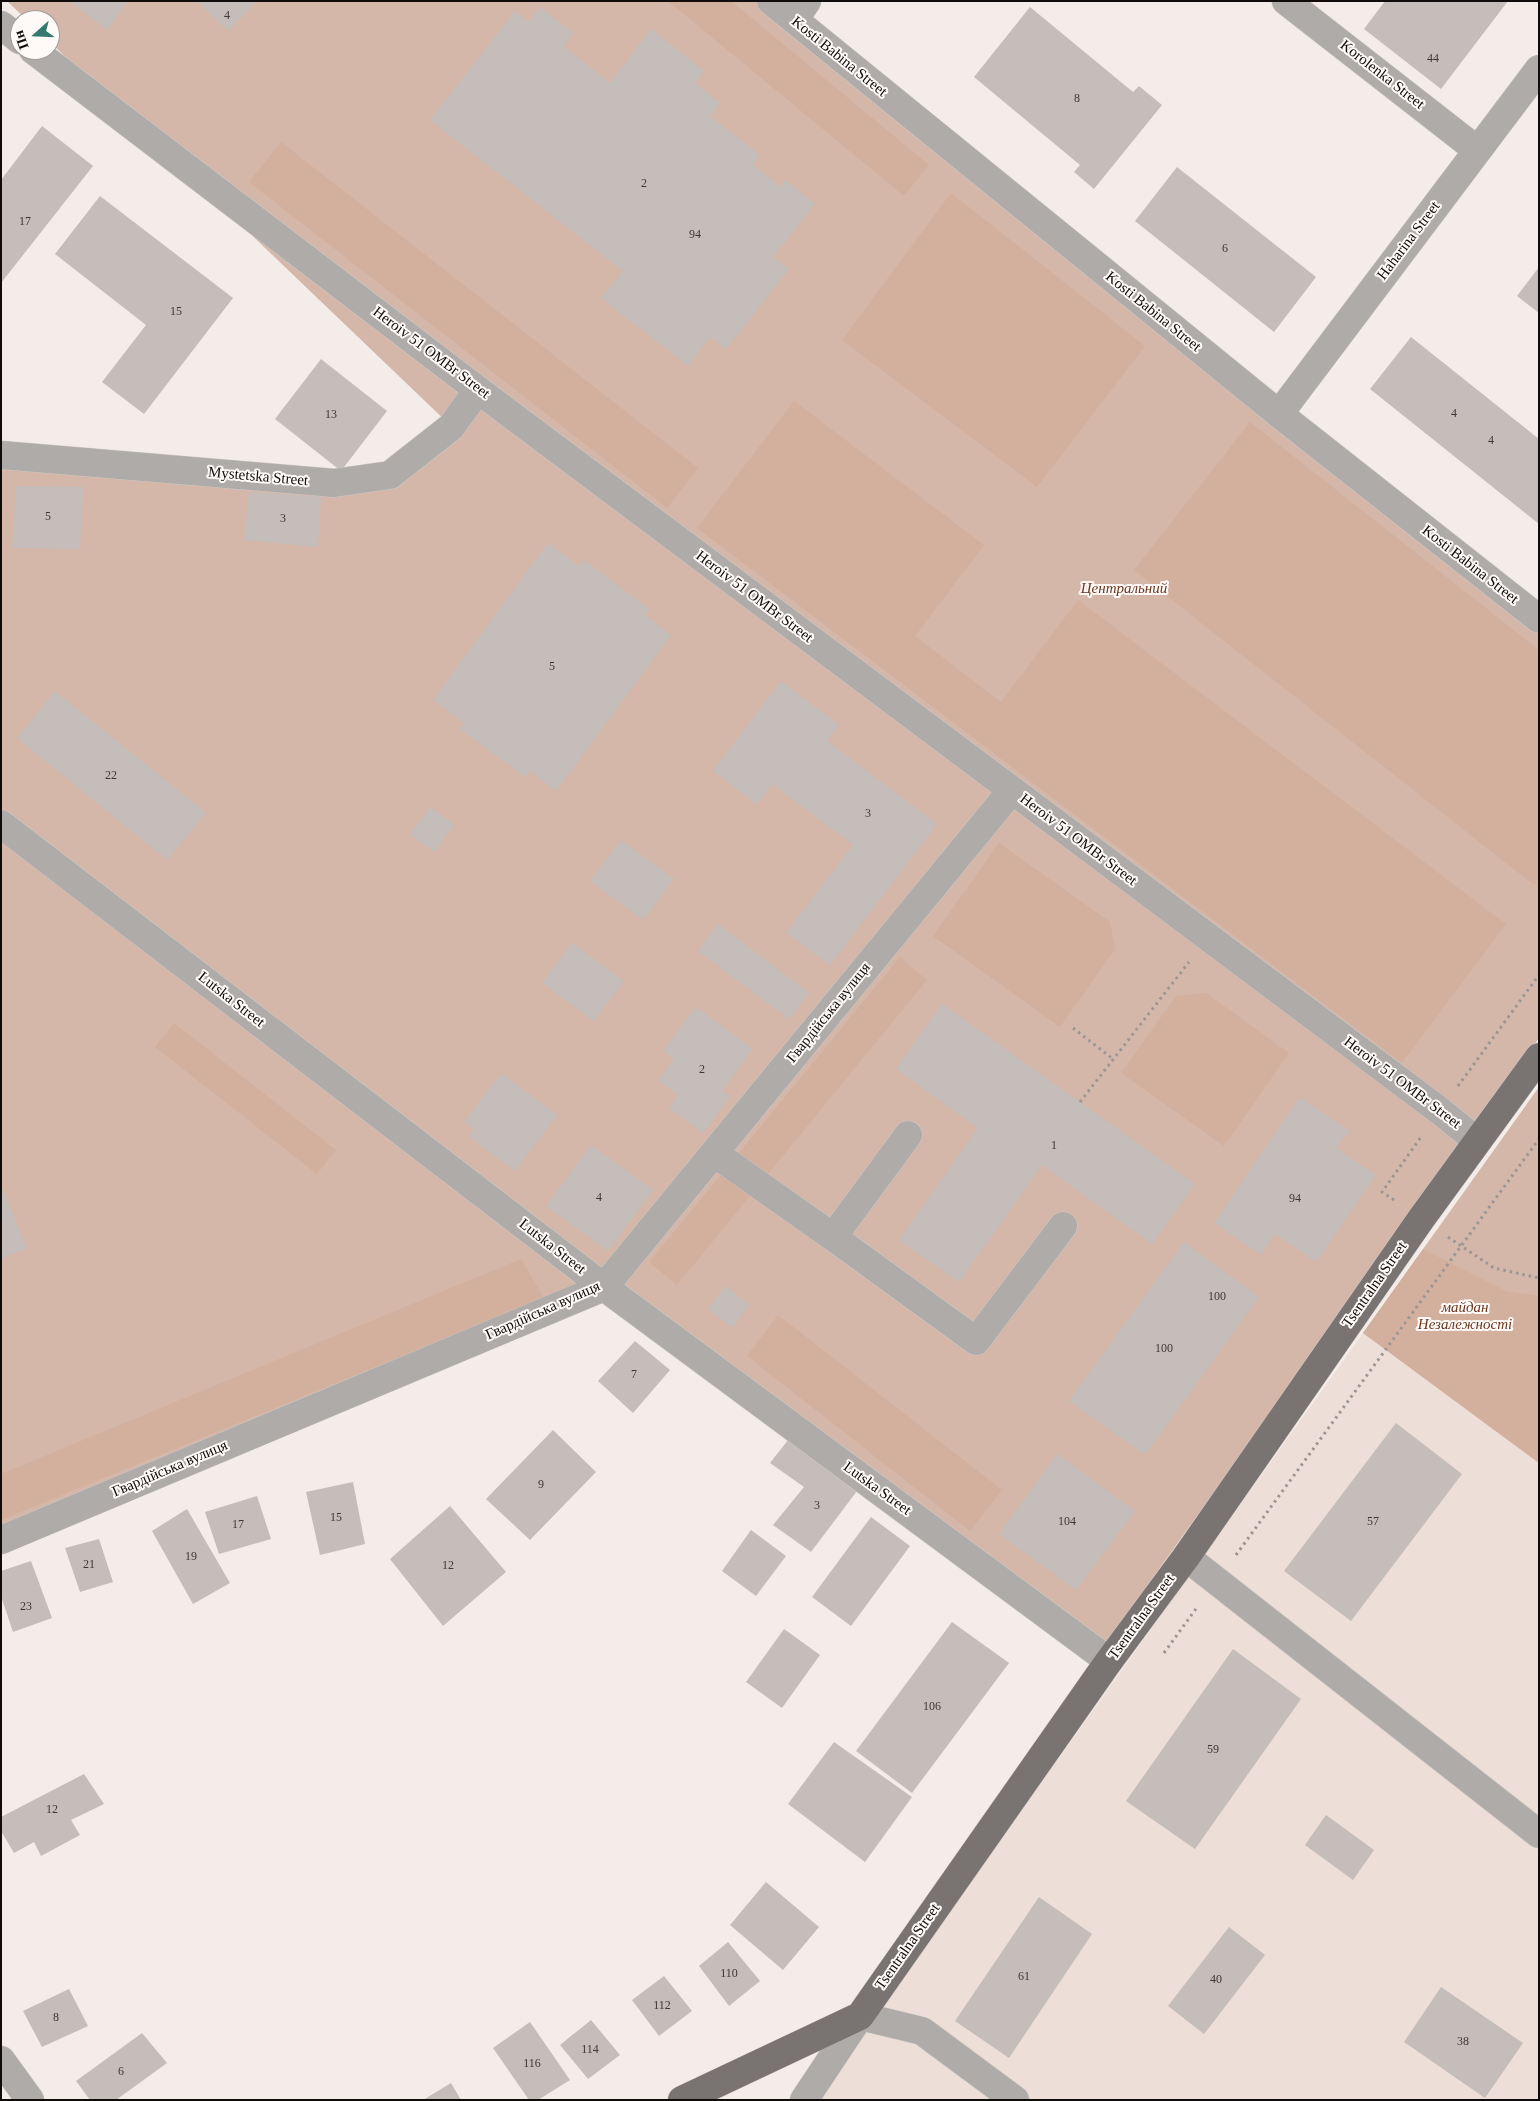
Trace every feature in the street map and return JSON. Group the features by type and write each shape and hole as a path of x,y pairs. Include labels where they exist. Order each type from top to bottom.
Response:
{"main road":[{"name":"Tsentralna Street","path":"682,2100 860,2016 1539,1057"}],"street":[{"name":"Kosti Babina Street","path":"771,1 801,10 1279,414 1539,619"},
{"name":"Korolenka Street","path":"1286,1 1477,150"},
{"name":"Heroiv 51 OMBr Street","path":"47,60 478,390 1440,1111 1477,1142"},
{"name":"Haharina Street","path":"1279,414 1539,69"},
{"name":"Mystetska Street","path":"1,455 334,483 390,475 451,426 478,390"},
{"name":"Гвардійська вулиця","path":"1,1540 604,1287 1012,790"},
{"name":"Lutska Street","path":"1,824 604,1287 1110,1661"},
{"path":"833,1237 908,1135"},
{"path":"714,1153 976,1341 1063,1226"},
{"path":"1186,1557 1539,1834"},
{"path":"804,2100 860,2016 922,2031 1015,2100"},
{"path":"1,2060 30,2100"}],"path":[{"path":"1080,1102 1208,937"},
{"path":"1073,1028 1114,1059"},
{"path":"1164,1653 1539,1139"}],"shaded area":[{"path":"1363,1333 1539,1463 1539,2100 819,2100 868,2025"}],"green space":[{"name":"Центральний","path":"7,1 771,1 1539,619 1539,1038 1099,1653 604,1287 1,1540 1,455 390,475 451,426 60,52 60,10 16,10"},
{"path":"668,1 731,1 929,165 904,196"},
{"path":"281,142 698,468 667,508 249,182"},
{"path":"951,193 1145,346 1037,487 842,340"},
{"path":"794,401 984,545 915,636 1001,702 1078,600 1506,924 1402,1063 697,528"},
{"path":"1250,422 1539,650 1539,878 1534,885 1134,570"},
{"path":"999,843 1110,922 1115,949 1060,1027 933,936"},
{"path":"900,957 927,980 677,1285 649,1262"},
{"path":"1206,993 1289,1053 1224,1146 1121,1073 1176,996"},
{"path":"174,1023 336,1150 317,1174 155,1047"},
{"name":"майдан Незалежності","path":"1539,1087 1539,1463 1363,1333"},
{"name":"майдан Незалежності","path":"1423,1249 1506,1291 1539,1296 1539,1463 1363,1333"},
{"path":"521,1259 544,1298 1,1520 1,1474"},
{"path":"778,1315 1002,1490 970,1531 747,1356"}],"building":[{"path":"70,1 128,1 107,30"},
{"path":"197,1 257,1 228,31"},
{"path":"1385,1 1508,1 1441,89 1364,29"},
{"path":"540,7 573,33 563,46 610,83 651,29 704,71 695,83 720,103 710,116 760,155 753,165 781,187 785,180 815,204 773,257 789,269 726,349 710,337 688,366 601,298 623,271 430,120 515,11 529,22"},
{"path":"1030,7 1133,92 1139,86 1162,105 1094,189 1074,172 1080,165 974,77"},
{"path":"42,126 93,166 1,283 1,180"},
{"path":"1177,167 1316,277 1274,332 1135,221"},
{"path":"100,196 233,298 144,414 102,382 146,325 55,254"},
{"path":"1539,267 1539,313 1517,296"},
{"path":"1411,337 1539,439 1539,524 1370,389"},
{"path":"321,359 387,411 341,471 275,419"},
{"path":"16,486 83,487 80,549 12,548"},
{"path":"249,492 321,497 318,547 244,540"},
{"path":"548,543 579,566 584,560 649,609 645,615 671,635 556,791 530,771 525,777 460,729 464,723 433,700"},
{"path":"781,681 839,725 827,741 937,824 830,965 786,933 853,845 772,784 757,805 713,771"},
{"path":"55,691 206,813 167,860 17,738"},
{"path":"430,807 454,824 435,852 410,835"},
{"path":"621,840 674,879 643,920 590,881"},
{"path":"718,924 809,993 789,1019 698,951"},
{"path":"572,943 624,981 594,1021 542,983"},
{"path":"942,1004 1195,1184 1152,1244 1042,1165 959,1282 899,1240 978,1128 896,1069"},
{"path":"696,1007 753,1049 722,1091 730,1096 703,1133 669,1108 678,1095 658,1080 674,1059 663,1051"},
{"path":"501,1073 557,1115 515,1171 469,1137 474,1130 464,1122"},
{"path":"1300,1097 1349,1131 1336,1148 1376,1175 1316,1262 1275,1234 1261,1255 1214,1223"},
{"path":"591,1145 653,1190 608,1251 546,1206"},
{"path":"1,1186 27,1248 1,1259"},
{"path":"1184,1242 1259,1297 1145,1455 1069,1401"},
{"path":"725,1286 749,1305 732,1328 708,1309"},
{"path":"635,1341 670,1370 633,1413 598,1381"},
{"path":"1396,1423 1462,1474 1351,1621 1284,1571"},
{"path":"553,1430 596,1472 530,1540 486,1499"},
{"path":"792,1435 860,1487 811,1552 773,1525 804,1487 770,1463"},
{"path":"1057,1454 1135,1511 1076,1590 999,1534"},
{"path":"353,1482 365,1544 320,1555 306,1492"},
{"path":"257,1496 271,1539 219,1554 205,1512"},
{"path":"450,1506 506,1572 443,1626 390,1559"},
{"path":"187,1509 230,1583 193,1604 152,1531"},
{"path":"871,1517 910,1546 851,1626 812,1597"},
{"path":"751,1530 786,1556 756,1596 722,1571"},
{"path":"99,1539 113,1582 80,1592 65,1548"},
{"path":"31,1561 52,1618 13,1632 1,1596 1,1571"},
{"path":"952,1622 1009,1663 912,1793 856,1751"},
{"path":"784,1629 820,1655 782,1708 746,1682"},
{"path":"1233,1649 1301,1699 1195,1849 1126,1801"},
{"path":"834,1742 912,1797 865,1862 788,1804"},
{"path":"84,1774 104,1804 71,1820 80,1835 41,1856 34,1842 14,1853 1,1831 1,1817"},
{"path":"1326,1815 1374,1850 1353,1880 1305,1845"},
{"path":"766,1882 819,1927 783,1970 730,1925"},
{"path":"1039,1897 1092,1934 1009,2058 955,2021"},
{"path":"1229,1927 1265,1955 1204,2034 1168,2006"},
{"path":"728,1942 760,1981 729,2006 699,1966"},
{"path":"664,1976 692,2011 659,2036 632,2000"},
{"path":"1441,1987 1523,2043 1485,2098 1404,2042"},
{"path":"69,1989 88,2026 42,2047 23,2011"},
{"path":"591,2020 620,2055 588,2079 560,2045"},
{"path":"530,2022 570,2080 538,2100 529,2100 493,2048"},
{"path":"142,2033 167,2063 116,2100 90,2100 76,2081"},
{"path":"451,2083 461,2100 423,2100"}]}
